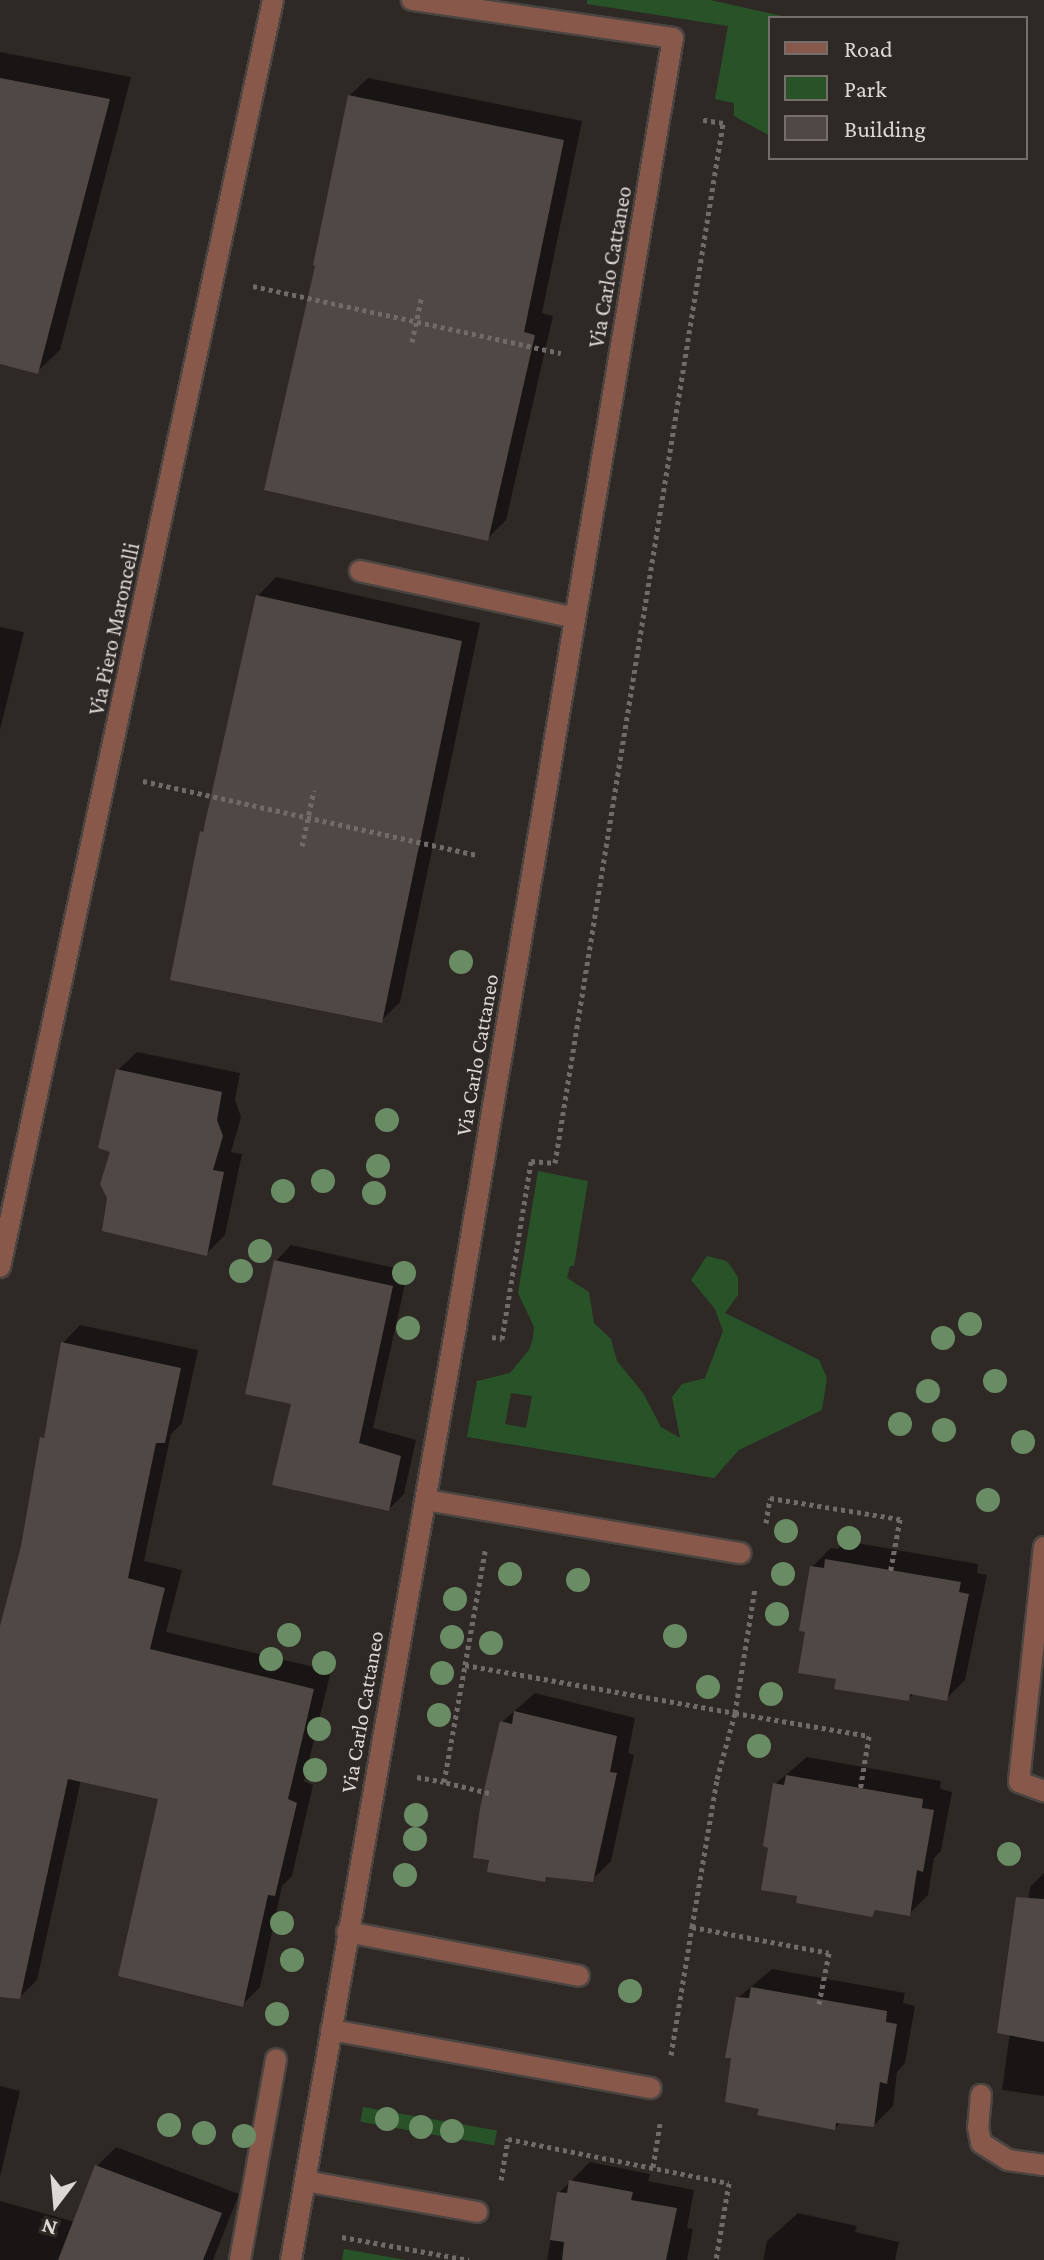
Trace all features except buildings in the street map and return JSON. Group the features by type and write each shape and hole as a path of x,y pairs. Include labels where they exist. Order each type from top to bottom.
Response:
{"street":[{"name":"Via Piero Maroncelli","path":"0,1267 273,0"},
{"name":"Via Carlo Cattaneo","path":"291,2260 455,1332 673,38 412,0"},
{"path":"360,571 575,618"},
{"path":"426,1500 741,1553"},
{"path":"1044,1547 1019,1782 1044,1791"},
{"path":"347,1932 579,1976"},
{"path":"331,2030 651,2088"},
{"path":"240,2260 276,2059"},
{"path":"981,2095 978,2127 981,2143 1008,2160 1044,2165"},
{"path":"305,2181 477,2212"}],"path":[{"path":"455,1332 502,1339 531,1161 555,1163 723,123 661,112"},
{"name":"Via Carlo Cattaneo","path":"213,277 561,353"},
{"path":"412,342 422,295"},
{"path":"107,773 478,855"},
{"path":"302,846 314,790"},
{"path":"765,1529 770,1498 900,1519 890,1574"},
{"path":"489,1793 444,1782 492,1510"},
{"path":"670,2062 717,1779 735,1713 758,1575"},
{"path":"465,1665 869,1736 860,1791"},
{"path":"692,1927 829,1953 819,2004"},
{"path":"653,2167 661,2122"},
{"path":"500,2185 508,2139 729,2183 716,2260"},
{"path":"342,2237 469,2260"}],"green space":[{"path":"587,0 710,0 782,16 768,16 768,135 734,116 734,103 715,99 728,26 587,4"},
{"path":"538,1171 588,1181 574,1266 570,1266 567,1278 589,1292 594,1323 611,1339 617,1361 643,1393 661,1427 680,1438 672,1397 682,1384 705,1378 723,1331 715,1309 691,1280 707,1256 727,1261 738,1277 738,1295 725,1313 819,1360 827,1378 822,1410 739,1450 714,1478 467,1437 477,1381 510,1373 529,1350 534,1327 518,1293","holes":["511,1393 532,1396 526,1428 505,1424"]},
{"path":"363,2107 497,2131 494,2145 360,2122"},
{"path":"344,2249 406,2260 342,2260"}]}
